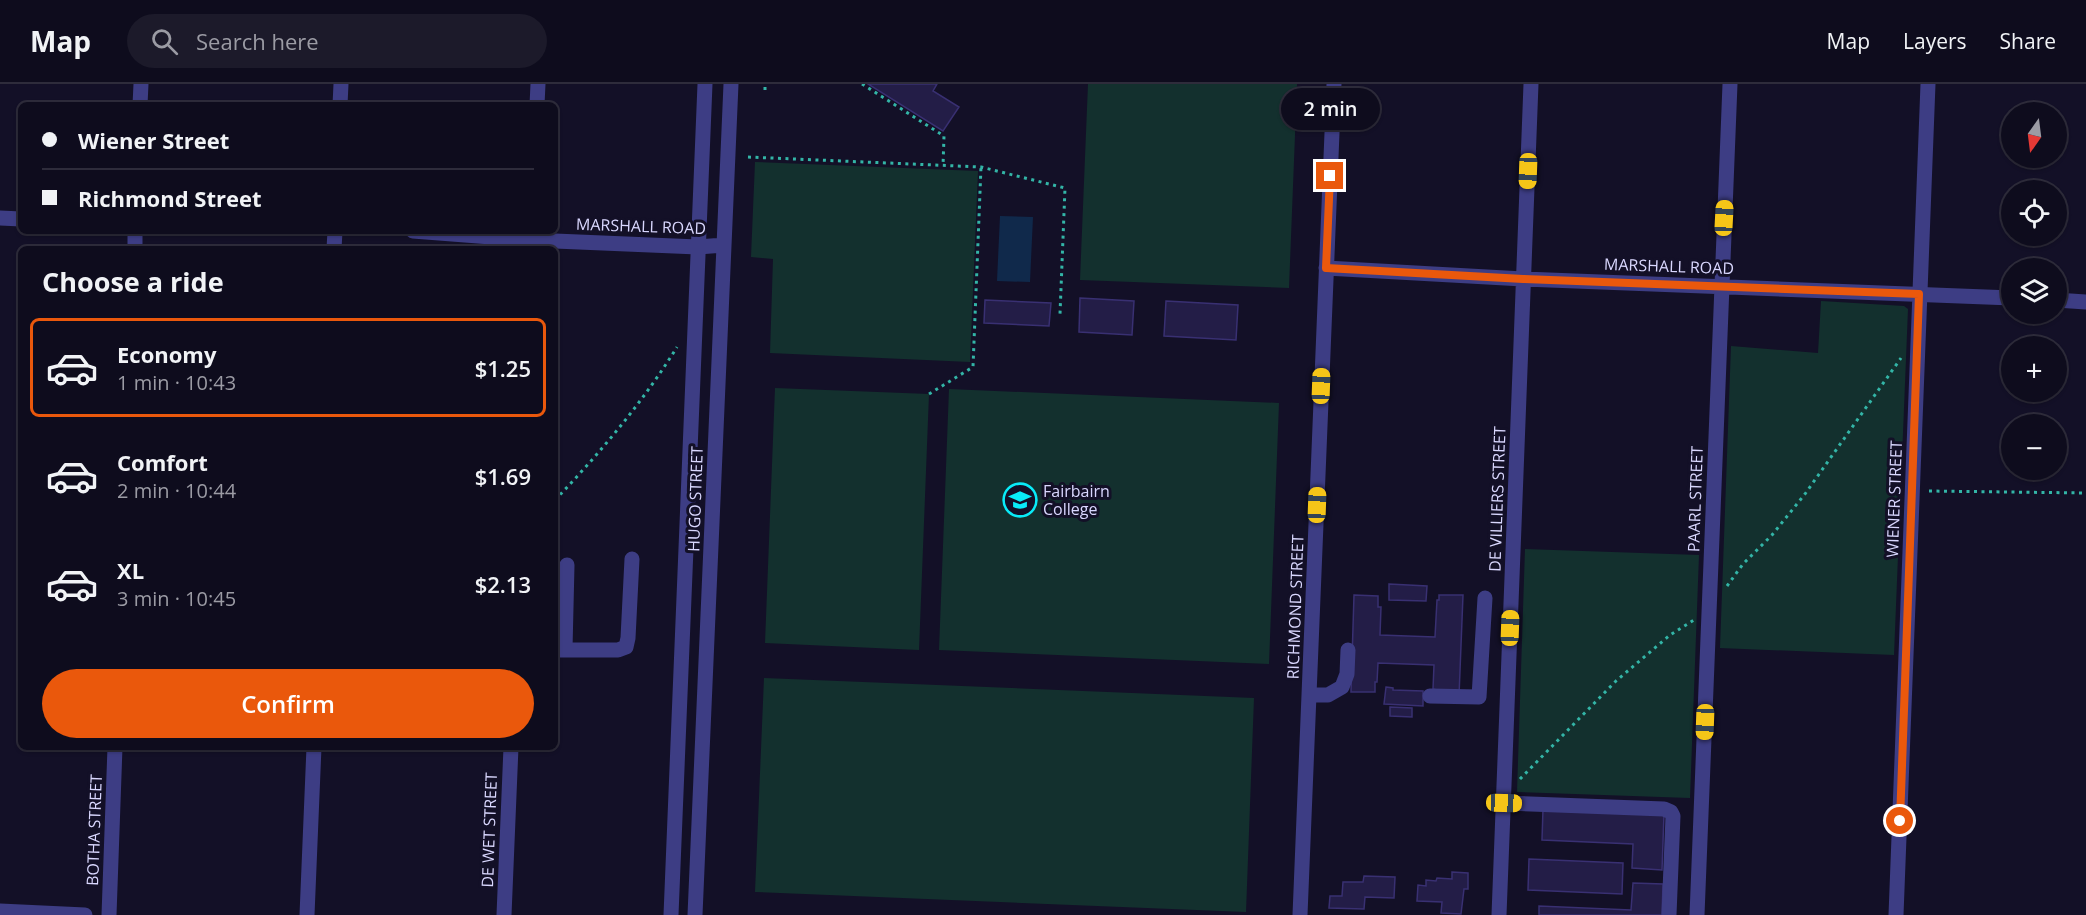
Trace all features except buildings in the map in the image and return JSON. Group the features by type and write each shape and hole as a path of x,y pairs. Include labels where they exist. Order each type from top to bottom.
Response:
{"street":[{"path":"140,102 141,84"},
{"path":"340,102 341,84"},
{"path":"537,84 537,102"},
{"name":"RICHMOND STREET","path":"1300,915 1334,84"},
{"name":"DE VILLIERS STREET","path":"1499,915 1532,84"},
{"name":"PAARL STREET","path":"1698,915 1730,84"},
{"name":"WIENER STREET","path":"1896,915 1928,84"},
{"path":"705,86 731,86"},
{"name":"HUGO STREET","path":"671,915 705,86"},
{"name":"HUGO STREET","path":"695,915 731,86"},
{"path":"0,218 18,219"},
{"name":"MARSHALL ROAD","path":"452,234 531,240 698,247 724,246"},
{"name":"MARSHALL ROAD","path":"1326,268 1523,279 2001,298"},
{"path":"2067,301 2086,302"},
{"path":"567,565 560,650 618,650 626,647 628,638 632,559"},
{"path":"1479,697 1485,598"},
{"path":"1309,695 1328,694 1342,687 1347,674 1347,650"},
{"path":"1430,696 1508,698"},
{"name":"BOTHA STREET","path":"109,915 115,750"},
{"path":"307,915 314,750"},
{"name":"DE WET STREET","path":"504,915 511,750"},
{"path":"1504,803 1668,810 1673,816 1669,915"},
{"path":"1672,879 1699,877"},
{"path":"0,911 85,915"}],"path":[{"path":"765,84 765,90"},
{"path":"862,84 944,136 943,165"},
{"path":"748,157 981,167 1065,188 1060,314"},
{"path":"929,394 973,367 981,167"},
{"path":"558,497 591,463 654,384 677,347"},
{"path":"1504,786 1522,779 1616,681 1670,635 1709,611 1743,564 1772,535 1805,494 1899,359 1917,347"},
{"path":"1912,490 2086,493"}],"green space":[{"path":"1088,84 1297,84 1289,288 1080,280"},
{"path":"755,162 978,171 970,362 770,353 773,259 751,257"},
{"path":"1821,301 1904,306 1908,309 1894,655 1720,648 1731,346 1818,353"},
{"path":"775,388 929,394 919,650 765,643"},
{"path":"949,389 1279,403 1269,664 939,650"},
{"path":"1525,549 1699,555 1690,798 1517,792"},
{"path":"764,678 1254,698 1246,912 755,892"}],"water":[{"path":"1000,216 1033,217 1030,282 997,281"}],"place":[{"name":"Fairbairn College","path":"1020,500"}],"route":[{"path":"1330,176 1326,268 1523,279 1919,294 1900,821"}]}
